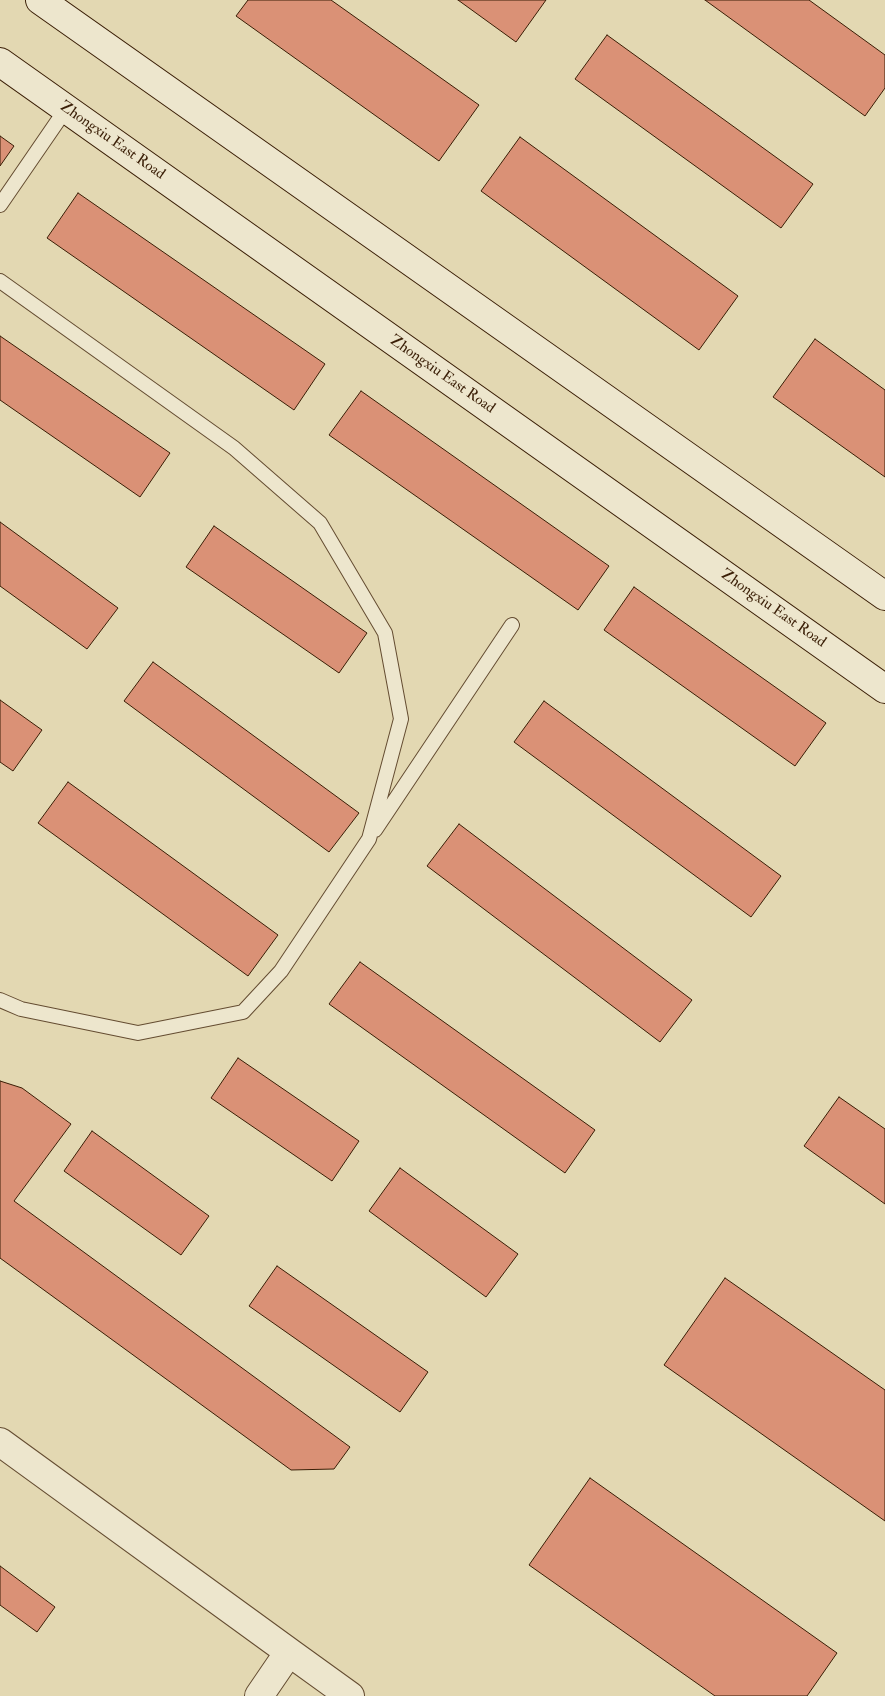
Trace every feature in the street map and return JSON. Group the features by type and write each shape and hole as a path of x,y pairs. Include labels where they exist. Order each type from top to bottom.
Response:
{"main road":[{"path":"40,0 885,596"},
{"name":"Zhongxiu East Road","path":"0,62 885,689"},
{"path":"0,1442 350,1696"},
{"path":"259,1696 289,1652"}],"lane":[{"path":"0,205 66,109"},
{"path":"0,281 234,448 320,523 385,634 401,719 369,839"},
{"path":"0,1000 21,1009 138,1033 243,1012 281,971 512,624"}],"building":[{"path":"248,0 331,0 479,105 439,161 236,16"},
{"path":"458,0 546,0 516,42"},
{"path":"705,0 809,0 885,55 885,88 865,116"},
{"path":"607,35 813,184 781,228 575,79"},
{"path":"0,136 14,146 0,166"},
{"path":"520,137 738,296 699,350 481,191"},
{"path":"78,193 325,364 294,410 47,238"},
{"path":"0,336 170,453 140,497 0,400"},
{"path":"815,339 885,390 885,477 773,397"},
{"path":"361,391 609,566 578,610 329,435"},
{"path":"0,522 118,608 87,649 0,586"},
{"path":"214,526 367,633 339,673 186,567"},
{"path":"634,587 826,723 795,766 604,630"},
{"path":"153,662 359,813 329,852 124,701"},
{"path":"0,700 42,730 13,771 0,762"},
{"path":"544,701 781,876 751,917 514,742"},
{"path":"68,782 278,935 248,976 38,823"},
{"path":"459,824 692,1000 660,1042 427,866"},
{"path":"360,962 595,1130 565,1173 329,1004"},
{"path":"238,1058 359,1141 332,1181 211,1098"},
{"path":"0,1081 22,1088 71,1124 14,1201 350,1447 334,1469 291,1470 0,1258"},
{"path":"839,1097 885,1129 885,1204 804,1146"},
{"path":"92,1131 209,1216 181,1255 64,1171"},
{"path":"400,1168 518,1254 486,1297 369,1211"},
{"path":"277,1266 428,1372 400,1412 249,1306"},
{"path":"725,1278 885,1390 885,1521 664,1365"},
{"path":"590,1478 837,1653 807,1696 715,1696 529,1565"},
{"path":"0,1566 55,1607 37,1632 0,1605"}]}
